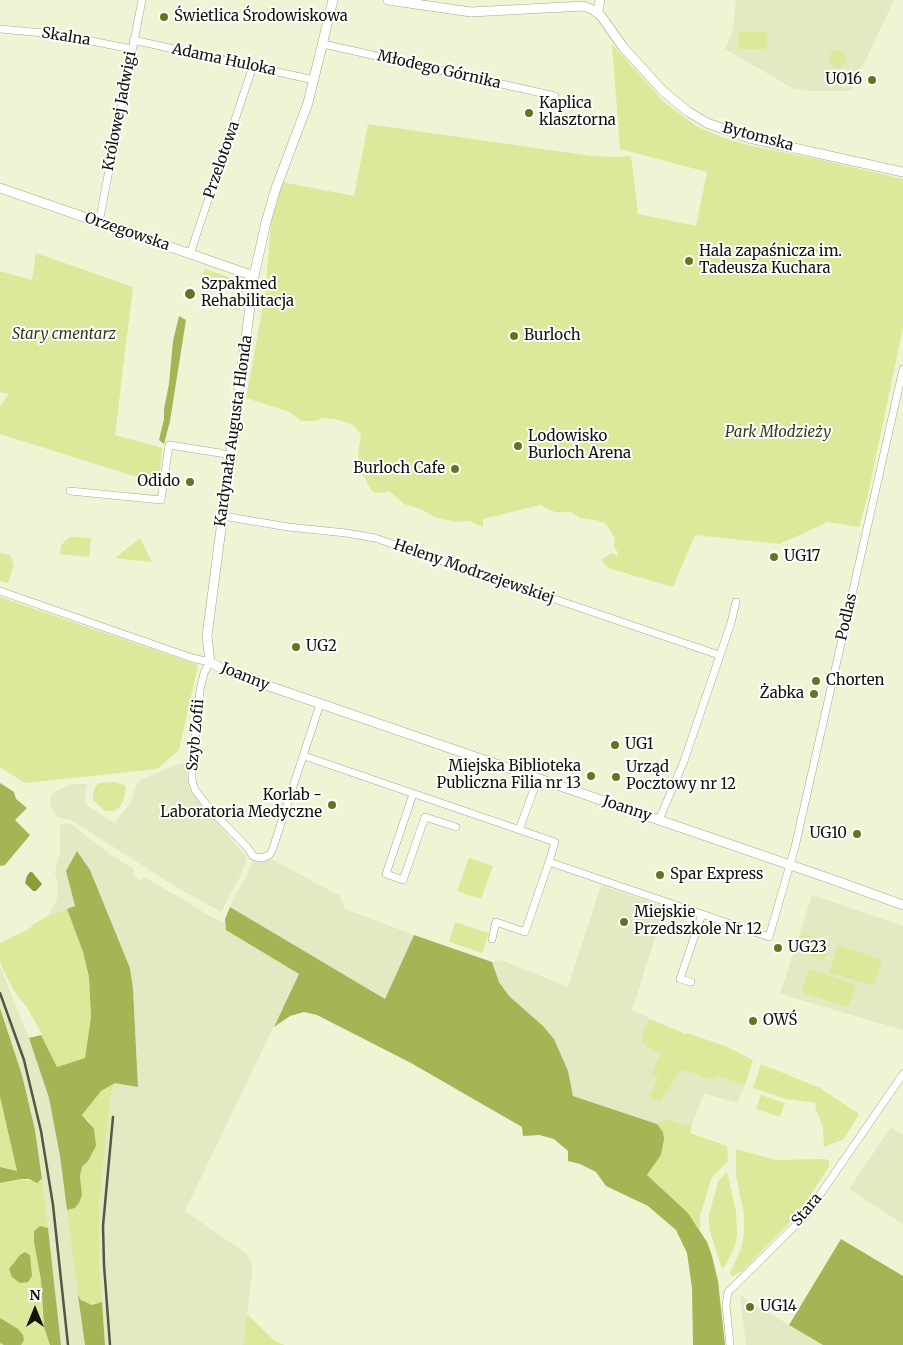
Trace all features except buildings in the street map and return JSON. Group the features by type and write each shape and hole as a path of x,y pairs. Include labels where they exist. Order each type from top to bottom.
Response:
{"street":[{"name":"Królowej Jadwigi","path":"99,222 142,0"},
{"name":"Kardynała Augusta Hlonda","path":"210,662 207,636 254,276 276,188 308,103 332,0"},
{"path":"388,0 471,12 591,7 600,0"},
{"name":"Bytomska","path":"591,7 652,80 673,100 698,118 749,138 903,172"},
{"name":"Skalna","path":"0,29 55,34 132,49"},
{"name":"Adama Huloka","path":"133,40 314,80"},
{"name":"Młodego Górnika","path":"323,44 555,96"},
{"name":"Przelotowa","path":"190,254 253,66"},
{"name":"Orzegowska","path":"0,188 254,276"},
{"name":"Podlas","path":"702,914 769,937 790,865 865,543 903,369"},
{"path":"70,491 161,500 169,445 230,456"},
{"name":"Heleny Modrzejewskiej","path":"223,516 288,527 375,538 719,655"},
{"path":"0,591 192,658 210,662"},
{"path":"659,820 684,761 736,602"},
{"name":"Joanny","path":"210,662 238,676 903,905"},
{"name":"Szyb Zofii","path":"210,662 204,673 200,690 192,771 195,790 253,856 262,858 269,855 272,851 304,756"},
{"path":"320,704 304,756 555,842 525,932 496,922 492,939"},
{"path":"519,830 538,778"},
{"path":"412,794 386,874 403,880 425,816 456,827"},
{"path":"549,862 702,914 680,979 691,982"},
{"name":"Stara","path":"730,1345 726,1305 728,1292 806,1215 903,1074"}],"shaded area":[{"path":"736,0 894,0 851,91 811,91 794,89 725,49 733,29"},
{"path":"179,316 186,320 170,421 164,444 159,440 169,384 173,341"},
{"path":"181,763 187,768 191,791 247,858 241,875 221,912 176,887 71,820 57,817 50,805 51,796 54,792 71,784 87,784 85,792 86,805 114,823 131,802 137,783 144,778"},
{"path":"0,783 14,792 16,799 27,808 15,820 30,835 5,865 0,866"},
{"path":"65,823 74,826 108,853 135,870 132,875 141,881 145,877 225,923 227,930 299,974 185,1211 247,1254 252,1263 243,1345 105,1345 99,1260 99,1206 110,1100 115,1083 138,1086 133,989 130,968 123,950 90,870 78,852 66,871 75,906 48,917 57,899 58,887 55,872 60,852 60,826"},
{"path":"77,851 90,870 130,968 133,989 138,1087 115,1083 101,1091 82,1115 94,1129 96,1146 88,1161 82,1167 80,1176 82,1195 79,1203 75,1208 67,1210 60,1156 49,1098 29,1038 41,1035 57,1067 85,1058 91,1017 89,977 83,952 67,909 75,906 66,871"},
{"path":"264,855 340,896 345,909 414,935 385,999 230,907 236,893 246,878 253,859"},
{"path":"30,872 42,884 36,891 33,891 25,883"},
{"path":"601,885 665,907 632,1010 650,1018 643,1031 644,1037 660,1054 651,1074 670,1084 681,1070 712,1080 713,1077 717,1076 734,1081 745,1085 737,1103 704,1093 692,1125 682,1124 666,1118 657,1124 573,1096 563,1060 554,1039 543,1026 509,996 499,982 492,962 501,960 568,987"},
{"path":"812,895 903,926 903,1030 780,994"},
{"path":"230,907 385,999 414,935 492,962 499,982 509,996 543,1026 554,1039 568,1071 573,1096 657,1124 663,1132 664,1139 661,1155 647,1175 688,1213 707,1242 718,1281 725,1345 693,1345 692,1288 687,1253 676,1230 648,1206 606,1186 596,1172 580,1164 568,1161 568,1151 554,1139 539,1135 523,1136 522,1127 411,1063 317,1015 304,1012 290,1016 274,1027 299,974 226,930 225,919"},
{"path":"0,966 29,1038 49,1098 60,1156 85,1345 61,1345 35,1130 22,1075 0,1008"},
{"path":"0,1008 22,1075 35,1130 42,1179 37,1183 29,1179 21,1179 0,1183 0,1167 17,1171 0,1097"},
{"path":"891,1127 903,1135 903,1224 849,1189"},
{"path":"40,1226 48,1228 61,1345 50,1345 44,1327 41,1280 34,1242 34,1231"},
{"path":"841,1239 903,1276 903,1345 823,1345 789,1325"},
{"path":"25,1252 30,1255 32,1276 28,1282 20,1283 12,1277 9,1269 20,1255"},
{"path":"78,1295 81,1300 92,1305 102,1302 105,1345 85,1345"},
{"path":"740,1295 789,1325 823,1345 746,1345"},
{"path":"0,1318 18,1329 23,1335 24,1340 21,1345 4,1345 0,1343"}],"green space":[{"path":"738,32 767,32 767,49 738,49"},
{"name":"Park Młodzieży","path":"612,44 663,101 696,126 721,137 748,145 903,179 903,328 867,499 859,527 828,522 780,544 695,535 673,587 608,568 601,560 612,553 617,556 618,553 614,546 615,538 606,524 596,520 580,518 571,512 555,512 540,505 483,519 483,527 470,521 456,522 434,517 423,510 404,504 389,491 373,492 365,477 360,473 358,454 361,434 352,424 323,418 315,421 301,421 290,412 246,398 265,295 271,223 282,182 354,196 368,124 592,156 631,156 638,214 696,226 707,172 620,149"},
{"path":"838,50 844,53 847,59 844,65 838,68 832,65 829,59 832,53"},
{"name":"Stary cmentarz","path":"36,253 133,287 115,435 162,448 159,484 0,434 0,406 9,394 0,392 0,271 32,280"},
{"path":"205,269 240,281 243,287 240,310 234,309 238,282 226,280 225,283 208,280 209,276 203,274"},
{"path":"70,537 91,538 89,557 60,554 61,545"},
{"path":"140,538 152,562 115,558"},
{"path":"0,553 10,555 14,565 8,583 0,581"},
{"path":"0,597 198,665 179,750 157,769 25,783 0,767"},
{"path":"114,782 125,785 124,800 118,809 105,811 93,800 93,793 99,783"},
{"path":"469,858 493,866 481,899 457,891"},
{"path":"67,909 83,952 89,977 91,1017 85,1058 57,1067 42,1034 3,970 0,961 0,943 29,929 44,918"},
{"path":"455,922 489,933 482,953 449,942"},
{"path":"803,933 817,938 816,941 829,945 823,960 797,951"},
{"path":"838,945 882,960 874,986 829,973"},
{"path":"809,969 856,985 848,1008 801,992"},
{"path":"650,1019 685,1034 687,1033 725,1046 753,1060 745,1085 717,1076 713,1080 681,1070 660,1102 649,1096 658,1078 651,1074 660,1054 642,1043 643,1031"},
{"path":"761,1064 820,1088 859,1114 844,1139 824,1147 823,1127 815,1107 816,1103 786,1099 753,1088"},
{"path":"115,1083 110,1100 99,1207 99,1260 102,1302 92,1305 81,1300 78,1295 67,1210 75,1208 82,1195 80,1176 82,1167 88,1161 89,1121 82,1115 101,1091"},
{"path":"761,1095 785,1103 780,1117 756,1109"},
{"path":"0,1098 17,1171 0,1167"},
{"path":"666,1118 681,1124 692,1125 690,1133 727,1146 728,1161 713,1176 710,1183 700,1216 700,1230 688,1213 647,1175 661,1155 663,1132 657,1124"},
{"path":"736,1149 776,1160 825,1159 829,1161 829,1167 796,1216 742,1271 732,1276 730,1273 741,1249 744,1234 744,1215 736,1175"},
{"path":"727,1171 736,1212 737,1233 736,1243 727,1263 722,1269 709,1228 709,1215 718,1182"},
{"path":"21,1179 40,1182 42,1179 48,1228 40,1226 34,1231 34,1242 41,1280 43,1322 50,1345 0,1345 0,1183"},
{"path":"247,1314 275,1341 285,1345 243,1345"}],"railway":[{"path":"0,993 24,1060 41,1131 53,1205 68,1345"},
{"path":"110,1345 103,1226 113,1117"}],"place":[{"name":"Świetlica Środowiskowa","path":"164,17"},
{"name":"UO16","path":"872,80"},
{"name":"Kaplica klasztorna","path":"529,113"},
{"name":"Hala zapaśnicza im. Tadeusza Kuchara","path":"689,261"},
{"name":"Szpakmed Rehabilitacja","path":"190,294"},
{"name":"Burloch","path":"514,336"},
{"name":"Lodowisko Burloch Arena","path":"518,446"},
{"name":"Burloch Cafe","path":"455,469"},
{"name":"Odido","path":"190,482"},
{"name":"UG17","path":"774,557"},
{"name":"UG2","path":"296,647"},
{"name":"Chorten","path":"816,681"},
{"name":"Żabka","path":"814,694"},
{"name":"UG1","path":"615,745"},
{"name":"Miejska Biblioteka Publiczna Filia nr 13","path":"591,776"},
{"name":"Urząd Pocztowy nr 12","path":"616,777"},
{"name":"Korlab - Laboratoria Medyczne","path":"332,805"},
{"name":"UG10","path":"857,834"},
{"name":"Spar Express","path":"660,875"},
{"name":"Miejskie Przedszkole Nr 12","path":"624,922"},
{"name":"UG23","path":"778,948"},
{"name":"OWŚ","path":"753,1021"},
{"name":"UG14","path":"750,1307"}]}
